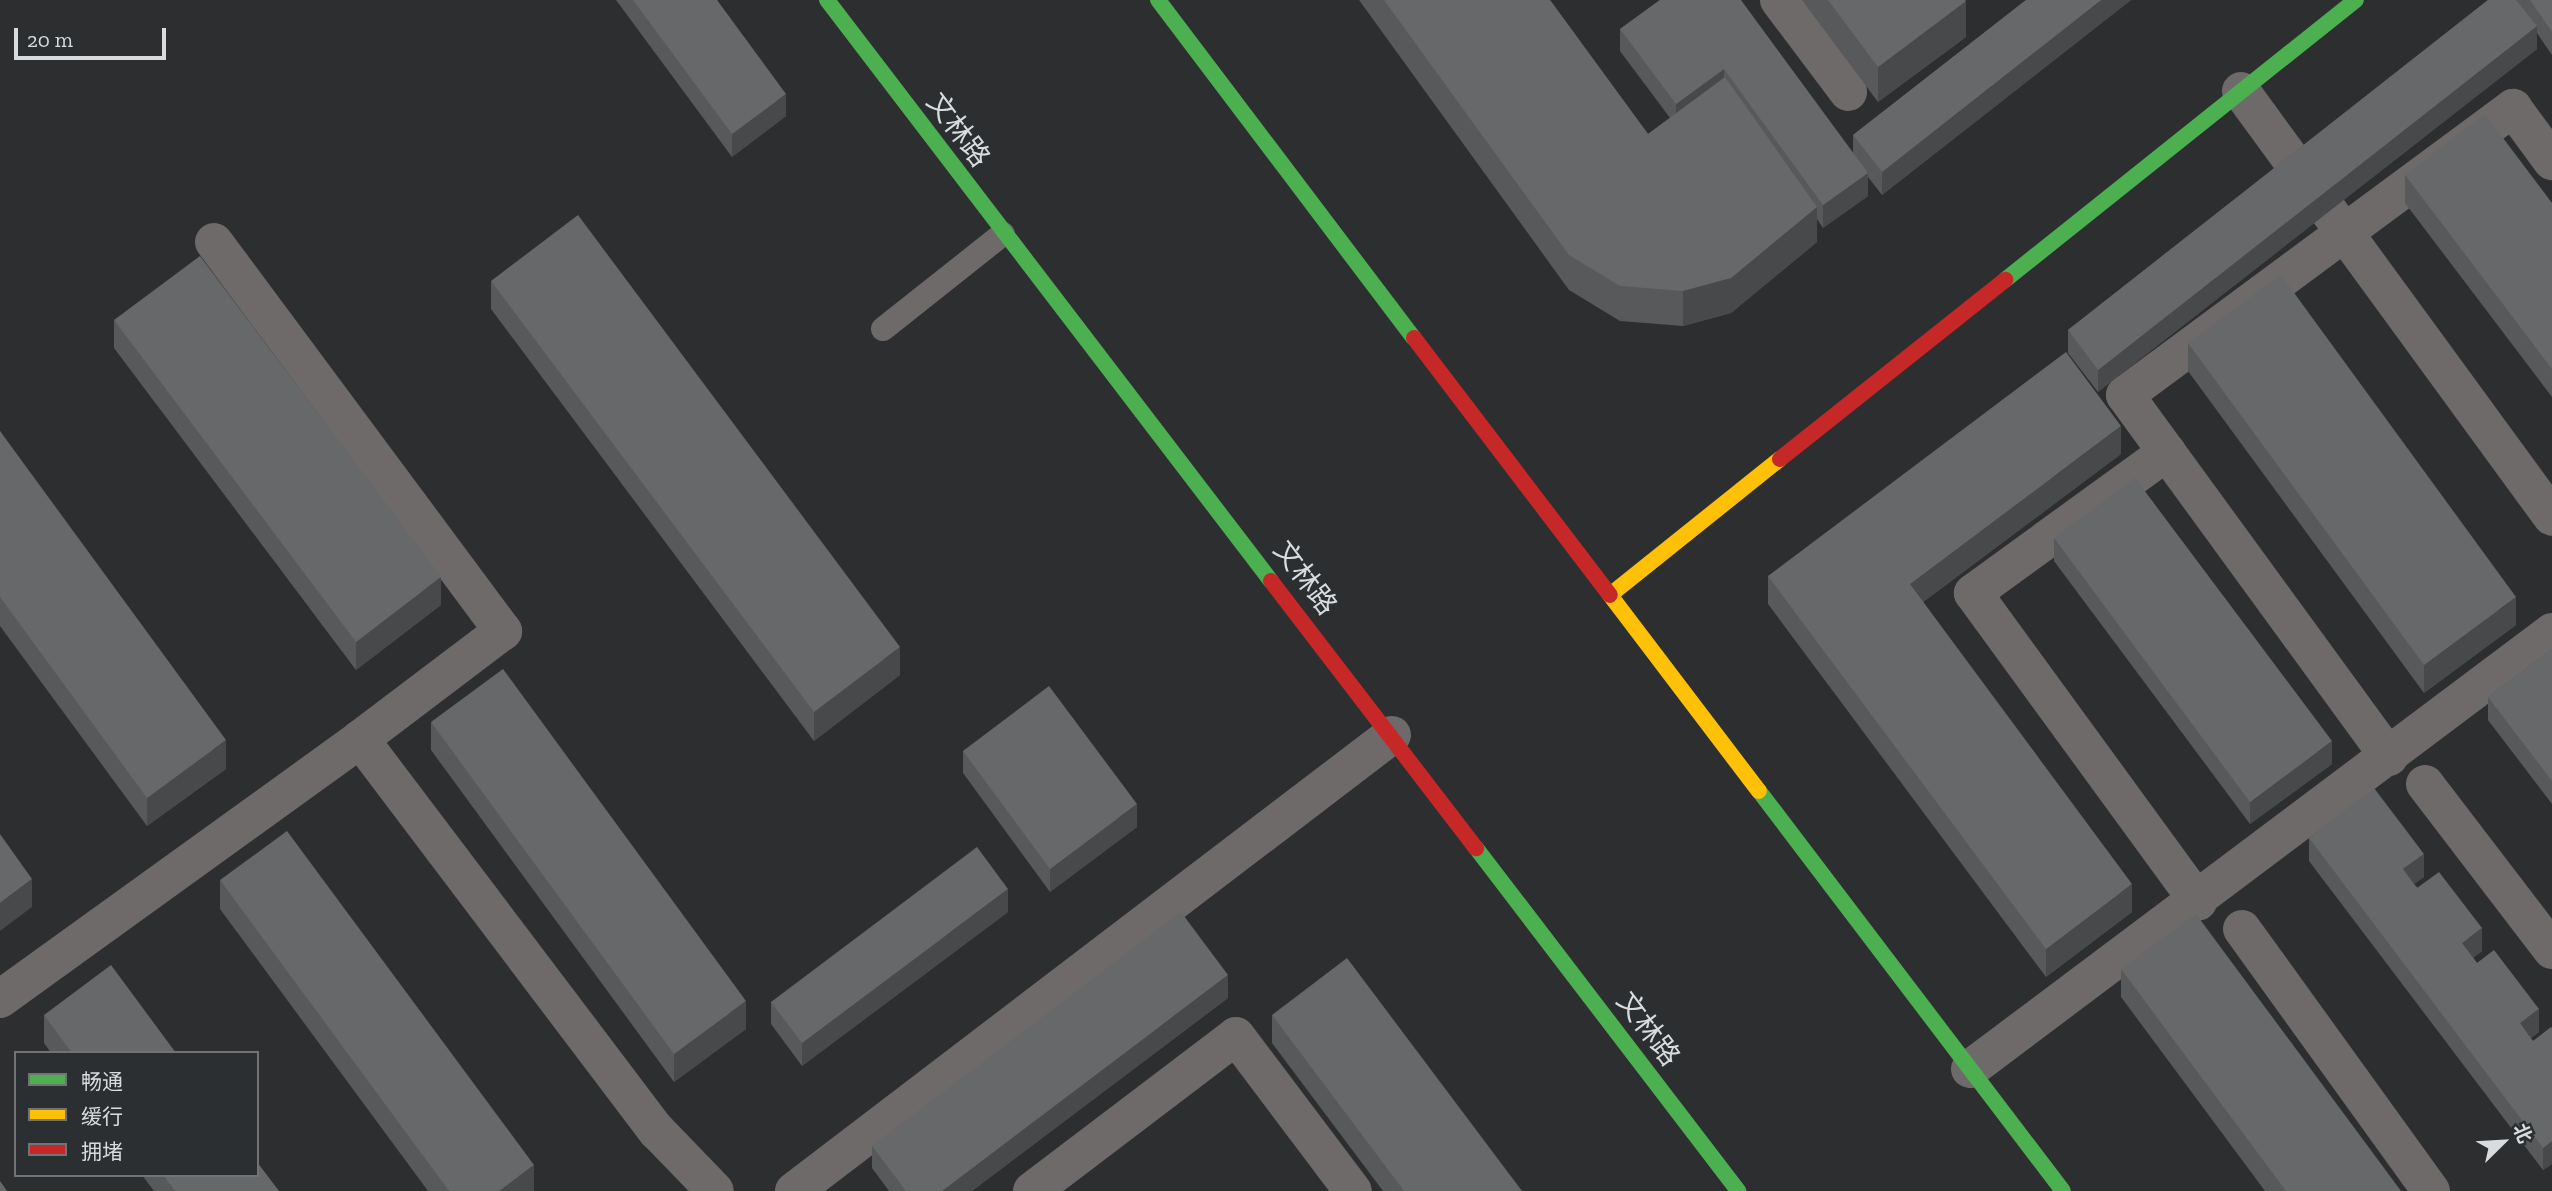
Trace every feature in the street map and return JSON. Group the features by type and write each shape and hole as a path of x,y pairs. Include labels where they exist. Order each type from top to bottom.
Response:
{"main road":[{"name":"文林路","path":"827,0 1003,234 1077,321 1738,1191"},
{"path":"1158,0 2063,1191"},
{"path":"1610,595 2356,0"}],"street":[{"path":"1779,0 1848,92"},
{"path":"2241,91 2552,517"},
{"path":"2389,757 2125,395 2343,230 2513,108 2552,161"},
{"path":"0,999 360,739 503,631 214,242"},
{"path":"2167,452 1973,593 2198,902"},
{"path":"1970,1069 2198,902 2552,632"},
{"path":"819,1184 1392,735"},
{"path":"360,739 657,1130 715,1191"},
{"path":"2425,784 2552,950"},
{"path":"2242,929 2431,1191"},
{"path":"1032,1191 1236,1036 1353,1191"}],"lane":[{"path":"883,329 1003,234"}],"building":[{"path":"633,0 717,0 786,94 732,134"},
{"path":"1384,0 1550,0 1648,134 1725,77 1817,207 1731,278 1683,291 1620,286 1569,255"},
{"path":"1660,0 1741,0 1868,173 1823,205 1724,69 1676,104 1620,29"},
{"path":"1828,0 1965,0 1966,1 1878,67"},
{"path":"2026,0 2101,0 1882,172 1853,135"},
{"path":"2488,0 2516,0 2537,26 2098,370 2068,330"},
{"path":"2530,0 2552,0 2552,32"},
{"path":"2485,114 2552,203 2552,369 2405,175"},
{"path":"578,215 900,647 814,712 491,281"},
{"path":"200,256 441,577 356,642 114,320"},
{"path":"2281,275 2516,597 2424,665 2188,343"},
{"path":"2066,352 2121,426 1910,584 2132,884 2046,949 1768,576"},
{"path":"0,431 226,740 147,798 0,597"},
{"path":"2135,478 2332,741 2250,802 2054,538"},
{"path":"2552,649 2552,781 2488,697"},
{"path":"503,669 746,1001 674,1054 431,722"},
{"path":"1049,686 1137,804 1050,869 963,751"},
{"path":"2374,788 2424,854 2403,869 2417,888 2439,872 2482,928 2462,943 2477,963 2494,950 2539,1009 2520,1023 2533,1041 2552,1028 2552,1141 2543,1148 2309,838"},
{"path":"287,831 534,1165 499,1191 449,1191 220,880"},
{"path":"0,834 32,879 0,903"},
{"path":"977,847 1008,889 802,1043 771,1002"},
{"path":"1181,912 1228,975 942,1191 906,1191 872,1146"},
{"path":"2196,914 2401,1191 2286,1191 2121,969"},
{"path":"1347,958 1522,1191 1404,1191 1272,1015"},
{"path":"111,965 175,1051 71,1051 44,1015"},
{"path":"259,1165 279,1191 175,1191 164,1177 259,1177"},
{"path":"0,1181 7,1191 0,1191"}],"traffic: fast":[{"path":"827,0 1271,581"},
{"path":"1158,0 1414,338"},
{"path":"2005,280 2356,0"},
{"path":"1759,791 2063,1191"},
{"path":"1476,848 1738,1191"}],"traffic: slow":[{"path":"1610,595 1780,459"},
{"path":"1610,595 1759,791"}],"traffic: jam":[{"path":"1780,459 2005,280"},
{"path":"1414,338 1610,595"},
{"path":"1271,581 1476,848"}]}
